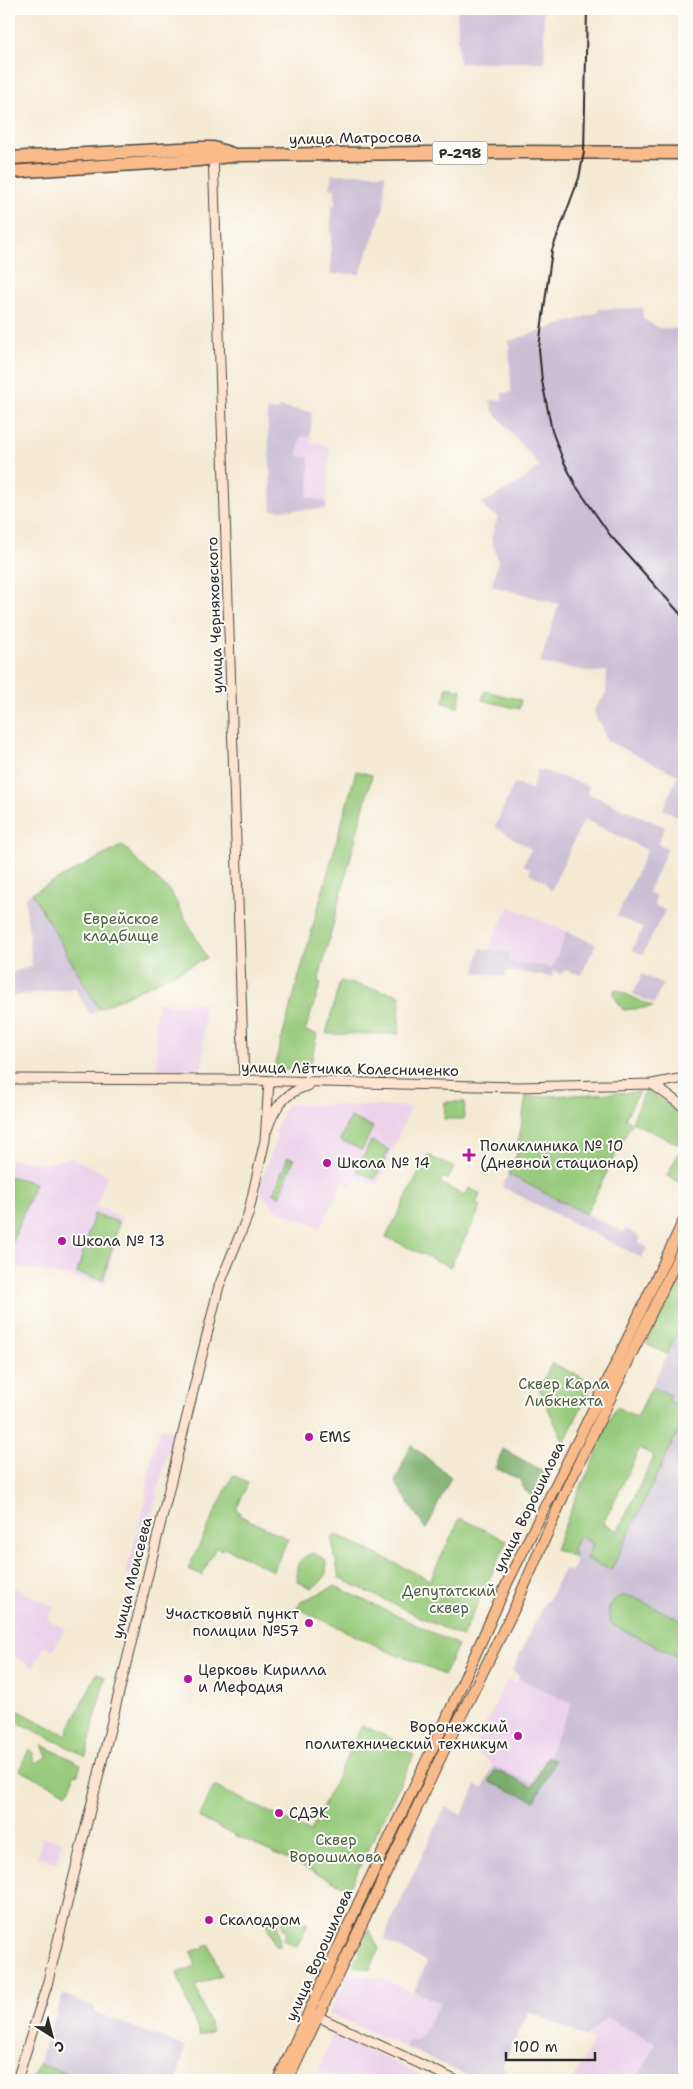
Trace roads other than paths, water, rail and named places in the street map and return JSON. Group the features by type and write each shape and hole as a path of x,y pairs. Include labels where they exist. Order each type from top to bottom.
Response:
{"highway":[{"name":"улица Матросова","path":"9,158 213,153 237,155 516,152 684,153"},
{"name":"улица Матросова","path":"9,172 213,153"}],"main road":[{"name":"улица Ворошилова","path":"288,2080 359,1902 445,1722 498,1604 684,1220"},
{"name":"улица Ворошилова","path":"278,2080 314,2015 513,1611 555,1520 565,1492 684,1245"},
{"path":"498,1604 513,1611"}],"street":[{"name":"улица Черняховского","path":"213,153 244,1080"},
{"name":"улица Лётчика Колесниченко","path":"9,1079 244,1080 517,1087 652,1084 684,1078"},
{"name":"улица Моисеева","path":"16,2080 47,1985 219,1286 244,1226 264,1140 269,1082"},
{"path":"264,1140 274,1112 286,1096 294,1090 320,1083"},
{"path":"652,1084 684,1107"},
{"path":"314,2015 455,2080"}],"railway":[{"path":"587,9 584,152 579,178 552,250 539,349 542,381 552,431 563,460 576,486 610,535 684,618"}],"place":[{"name":"Поликлиника № 10 (Дневной стационар)","path":"469,1155"},
{"name":"Школа № 14","path":"327,1163"},
{"name":"Школа № 13","path":"62,1241"},
{"name":"EMS","path":"309,1437"},
{"name":"Участковый пункт полиции №57","path":"309,1623"},
{"name":"Церковь Кирилла и Мефодия","path":"188,1679"},
{"name":"Воронежский политехнический техникум","path":"518,1736"},
{"name":"СДЭК","path":"279,1813"},
{"name":"Скалодром","path":"209,1920"}],"park label":[{"name":"Еврейское кладбище","path":"121,928"},
{"name":"Сквер Карла Либкнехта","path":"564,1392"},
{"name":"Депутатский сквер","path":"449,1600"},
{"name":"Сквер Ворошилова","path":"336,1848"}]}
